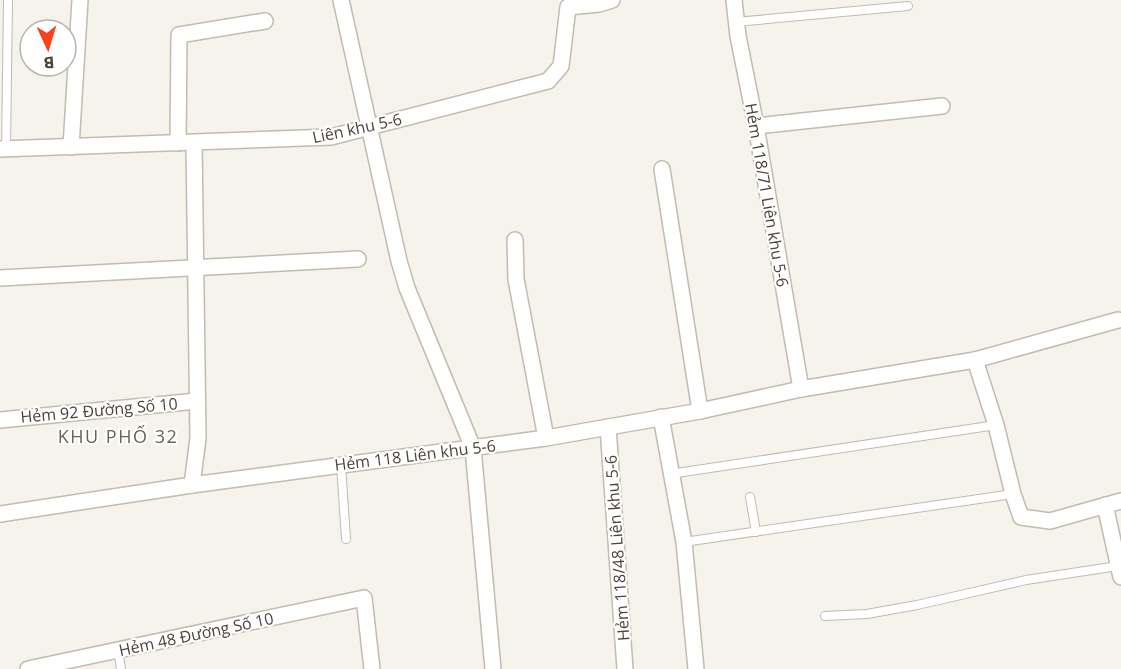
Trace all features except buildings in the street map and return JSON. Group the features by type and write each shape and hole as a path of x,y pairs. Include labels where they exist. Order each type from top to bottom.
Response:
{"street":[{"path":"71,147 80,0"},
{"path":"341,0 399,261 407,288 473,448 492,669"},
{"name":"Liên khu 5-6","path":"3,149 331,137 548,81 561,66 567,3 599,4 612,0"},
{"name":"Hẻm 118/71 Liên khu 5-6","path":"734,0 801,389"},
{"path":"178,143 179,34 265,21"},
{"path":"756,126 942,106"},
{"path":"192,485 198,438 194,143"},
{"path":"662,169 700,411"},
{"path":"515,240 516,279 546,438"},
{"path":"0,278 358,259"},
{"name":"Hẻm 118 Liên khu 5-6","path":"0,514 192,485 546,438 700,411 801,389 975,360 1118,320"},
{"path":"975,360 996,425 1021,517 1050,521 1121,501"},
{"name":"Hẻm 92 Đường Số 10","path":"0,420 197,401"},
{"path":"661,417 684,542 696,669"},
{"name":"Hẻm 118/48 Liên khu 5-6","path":"608,427 625,669"},
{"path":"1105,505 1120,572"},
{"name":"Hẻm 48 Đường Số 10","path":"28,669 364,598 372,669"}],"lane":[{"path":"3,149 8,0"},
{"path":"736,22 908,6"},
{"path":"670,474 996,425"},
{"path":"341,465 346,539"},
{"path":"684,542 1013,494"},
{"path":"750,497 756,532"},
{"path":"825,616 867,614 1026,580 1120,572"},
{"path":"118,651 121,669"}],"district":[{"name":"KHU PHỐ 32","path":"118,437"}]}
